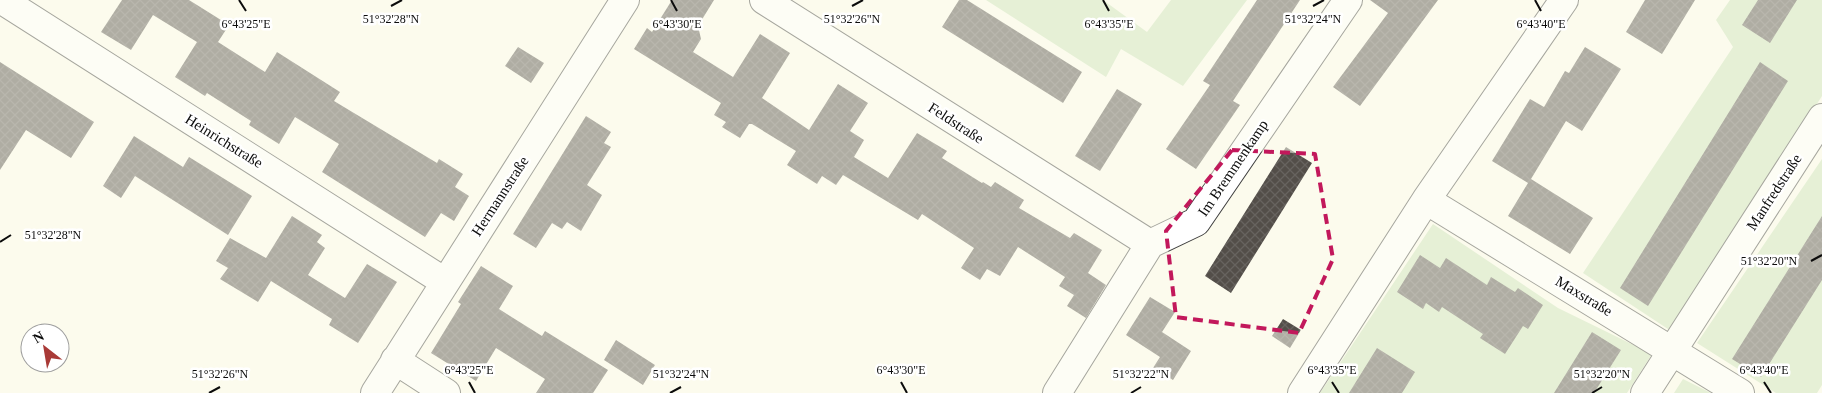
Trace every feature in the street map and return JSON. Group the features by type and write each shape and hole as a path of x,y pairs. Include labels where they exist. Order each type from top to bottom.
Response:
{"street":[{"name":"Heinrichstraße","path":"2,0 445,282"},
{"name":"Hermannstraße","path":"375,393 394,360 625,0"},
{"name":"Feldstraße","path":"764,0 1150,244"},
{"name":"Im Bremmenkamp","path":"1150,244 1196,222 1348,0"},
{"path":"1302,393 1426,200 1564,0"},
{"name":"Manfredstraße","path":"1645,393 1822,118"},
{"name":"Maxstraße","path":"1426,200 1740,393"},
{"path":"1057,393 1150,244"},
{"path":"394,360 446,393"}],"highlighted area":[{"path":"1232,150 1315,154 1333,259 1299,333 1176,317 1166,231"}],"green space":[{"path":"986,0 1103,0 1147,32 1171,0 1247,0 1183,86 1121,49 1106,77"},
{"path":"1730,0 1822,0 1822,96 1671,331 1583,273 1733,47 1716,20"},
{"path":"1822,159 1822,385 1817,393 1776,393 1697,343"},
{"path":"1433,224 1558,308 1652,354 1627,393 1320,393"},
{"path":"1683,379 1711,393 1674,393"}],"building":[{"path":"122,0 189,0 229,25 218,42 265,72 277,52 340,92 334,101 437,163 439,159 463,174 455,187 469,196 454,221 441,213 425,237 322,172 339,144 295,117 279,144 249,125 251,121 207,93 205,96 175,77 197,42 153,15 131,50 101,32"},
{"path":"672,0 714,0 698,26 701,39 693,52 733,77 760,34 790,53 762,98 809,130 838,84 868,103 850,131 864,140 854,157 888,178 917,133 947,151 942,158 982,183 991,187 995,182 1024,200 1019,208 1070,238 1074,233 1102,250 1088,273 1106,285 1086,318 1067,306 1074,295 1059,286 1065,277 1018,247 1000,276 987,269 980,280 961,268 974,248 922,214 918,220 843,175 836,185 822,176 817,184 787,165 796,151 752,124 749,124 740,138 722,127 726,122 714,115 721,103 634,49 647,28 652,32"},
{"path":"959,0 967,0 1082,72 1063,103 942,27"},
{"path":"1257,0 1300,0 1233,101 1240,105 1196,169 1166,149 1210,85 1203,81"},
{"path":"1370,0 1438,0 1360,106 1333,87 1388,13"},
{"path":"1645,0 1695,0 1662,54 1626,32"},
{"path":"1758,0 1797,0 1770,43 1742,25"},
{"path":"518,47 544,63 531,83 505,66"},
{"path":"1585,47 1621,69 1582,131 1566,121 1531,179 1593,218 1570,254 1508,216 1528,183 1492,161 1530,99 1544,107 1565,71 1569,73"},
{"path":"0,62 94,122 71,158 26,130 0,170"},
{"path":"1760,62 1788,81 1648,306 1620,288"},
{"path":"1117,89 1142,104 1100,171 1075,156"},
{"path":"586,116 611,132 604,143 611,147 587,185 602,195 581,231 567,222 562,229 552,223 536,248 513,234"},
{"path":"134,136 183,167 189,157 252,196 228,235 135,176 121,198 103,186"},
{"path":"1286,147 1312,163 1231,293 1205,276"},
{"path":"292,216 322,235 317,242 325,248 308,275 345,298 367,264 397,282 358,343 329,325 332,319 271,281 258,302 220,279 228,268 216,261 230,238 266,258"},
{"path":"1822,216 1822,280 1761,377 1732,359"},
{"path":"1420,255 1440,268 1446,258 1487,285 1491,277 1515,292 1518,288 1543,305 1528,329 1523,326 1505,354 1480,338 1483,334 1442,307 1439,312 1426,303 1423,309 1397,292"},
{"path":"481,266 513,286 499,309 542,336 545,331 608,370 593,393 536,393 545,379 496,348 476,381 431,353 461,304 458,302"},
{"path":"1150,297 1175,312 1162,332 1191,351 1173,380 1153,368 1160,357 1126,335"},
{"path":"1283,319 1301,330 1290,348 1272,336"},
{"path":"1592,332 1621,350 1594,393 1554,393"},
{"path":"616,340 655,365 643,385 604,360"},
{"path":"1377,348 1415,372 1402,393 1349,393"}]}
